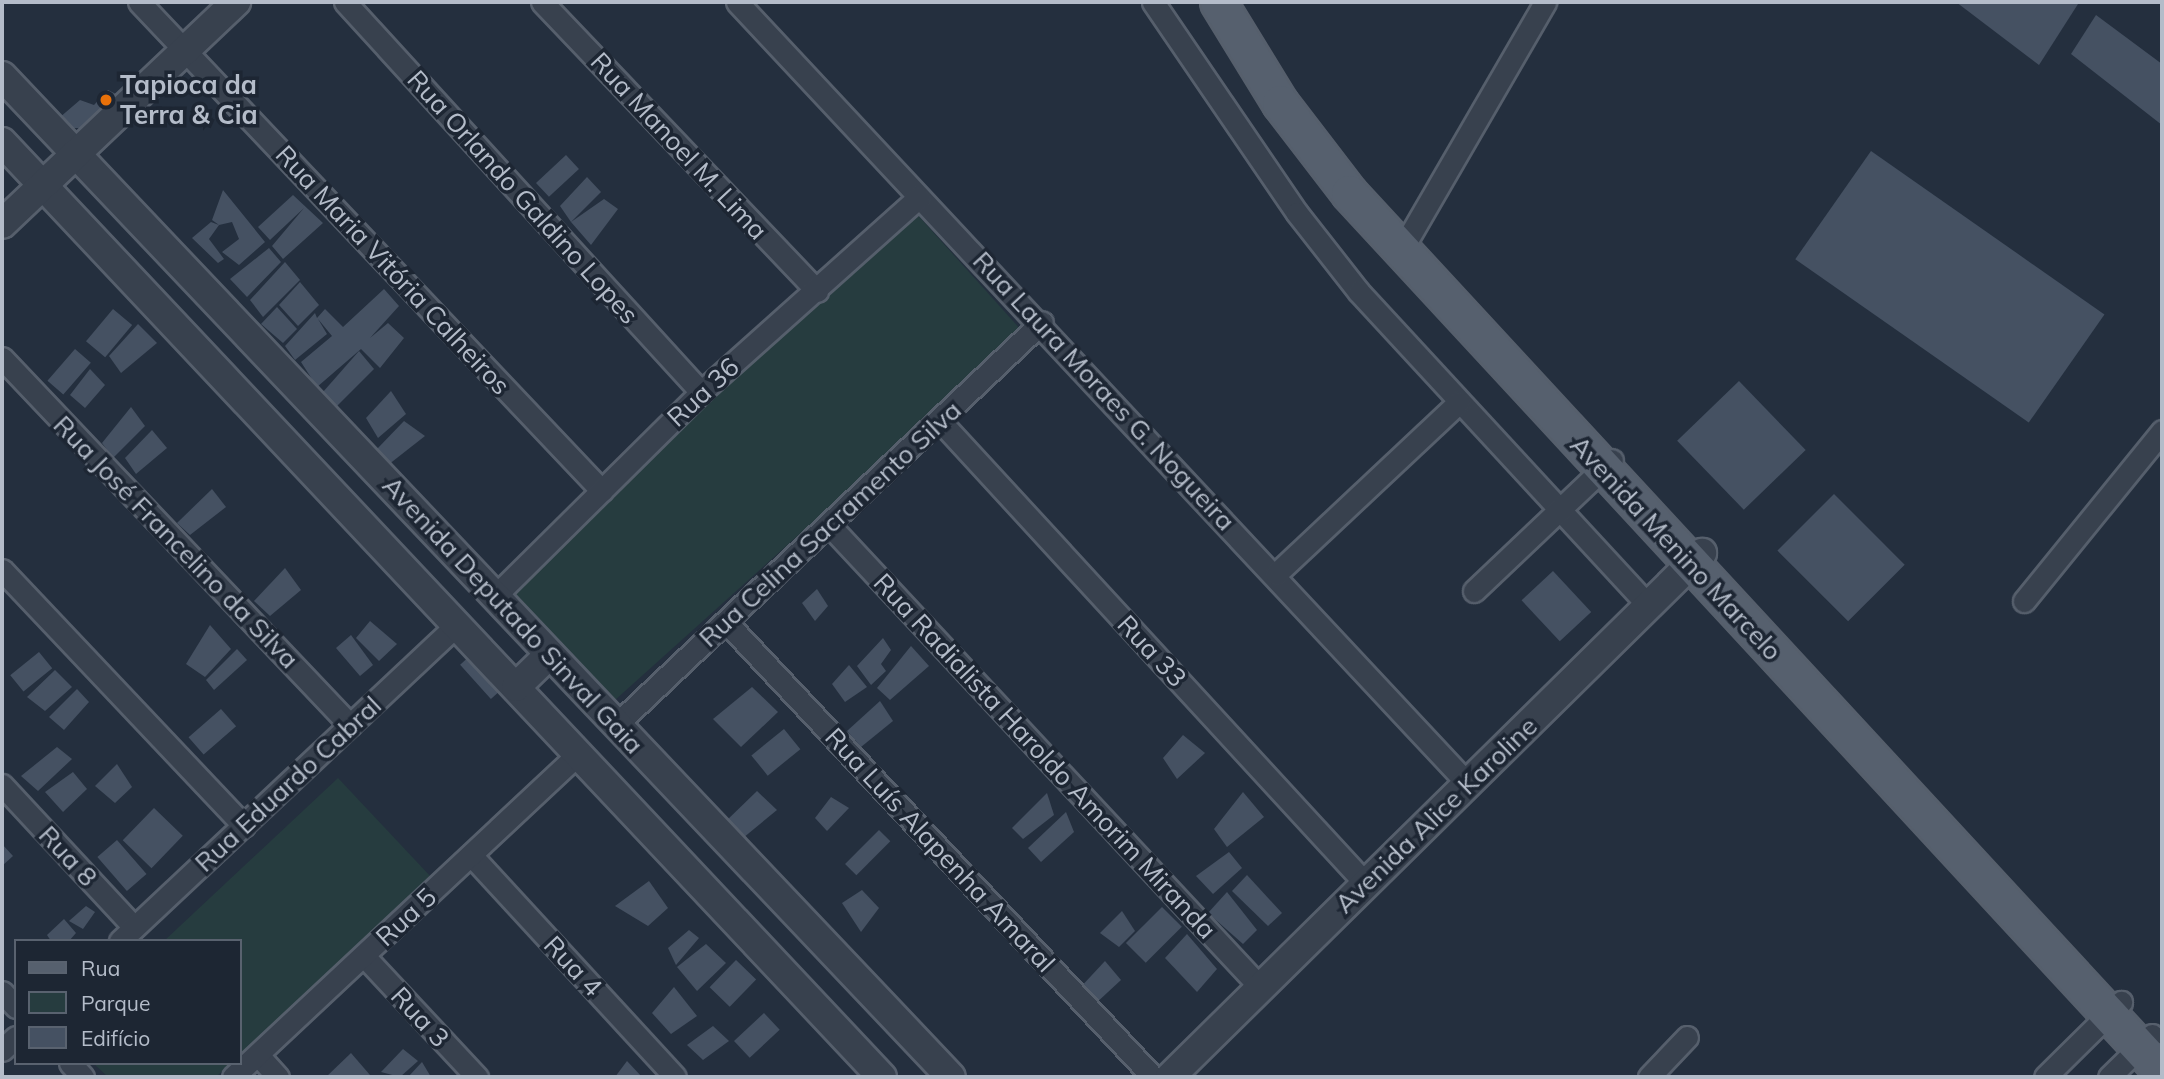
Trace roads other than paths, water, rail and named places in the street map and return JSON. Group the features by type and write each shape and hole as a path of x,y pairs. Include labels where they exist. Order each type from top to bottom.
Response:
{"main road":[{"name":"Avenida Menino Marcelo","path":"1218,2 1280,103 1349,192 1608,463 2154,1050"},
{"name":"Avenida Menino Marcelo","path":"1237,2 1338,152 1409,237 1608,463"}],"street":[{"name":"Rua Maria Vitória Calheiros","path":"138,2 602,491"},
{"path":"2,224 236,2"},
{"name":"Rua Orlando Galdino Lopes","path":"345,2 701,391"},
{"name":"Rua Manoel M. Lima","path":"542,2 817,291"},
{"name":"Rua Laura Moraes G. Nogueira","path":"737,2 919,197 1042,322 1468,784"},
{"path":"1153,2 1297,213 1459,402 1650,607"},
{"path":"1409,237 1545,2"},
{"name":"Avenida Deputado Sinval Gaia","path":"2,76 77,152 951,1077"},
{"name":"Avenida Deputado Sinval Gaia","path":"2,142 882,1077"},
{"name":"Rua 36","path":"495,596 701,391 817,291 919,197"},
{"name":"Rua Celina Sacramento Silva","path":"616,725 830,526 1042,322"},
{"name":"Rua José Francelino da Silva","path":"2,358 350,725"},
{"path":"1276,573 1459,402"},
{"name":"Rua 33","path":"940,421 1364,882"},
{"path":"2024,601 2162,431"},
{"path":"1474,591 1560,512 1608,463"},
{"name":"Rua Radialista Haroldo Amorim Miranda","path":"830,526 1260,987"},
{"name":"Avenida Alice Karoline","path":"1170,1077 1364,882 1650,607 1697,558"},
{"path":"2,570 244,825"},
{"name":"Rua Luís Alapenha Amaral","path":"726,622 1153,1077"},
{"name":"Rua Eduardo Cabral","path":"127,934 456,626"},
{"path":"516,687 550,654"},
{"name":"Rua 5","path":"233,1077 577,755"},
{"name":"Rua 8","path":"2,785 127,934"},
{"name":"Rua 4","path":"471,855 675,1077"},
{"name":"Rua 3","path":"363,956 477,1077"},
{"path":"2,992 14,1005"},
{"path":"2045,1077 2115,1008"},
{"path":"1649,1077 1687,1037"},
{"path":"2109,1077 2154,1050"},
{"path":"258,1055 278,1077"}],"place":[{"name":"Tapioca da Terra & Cia","path":"106,100"}]}
